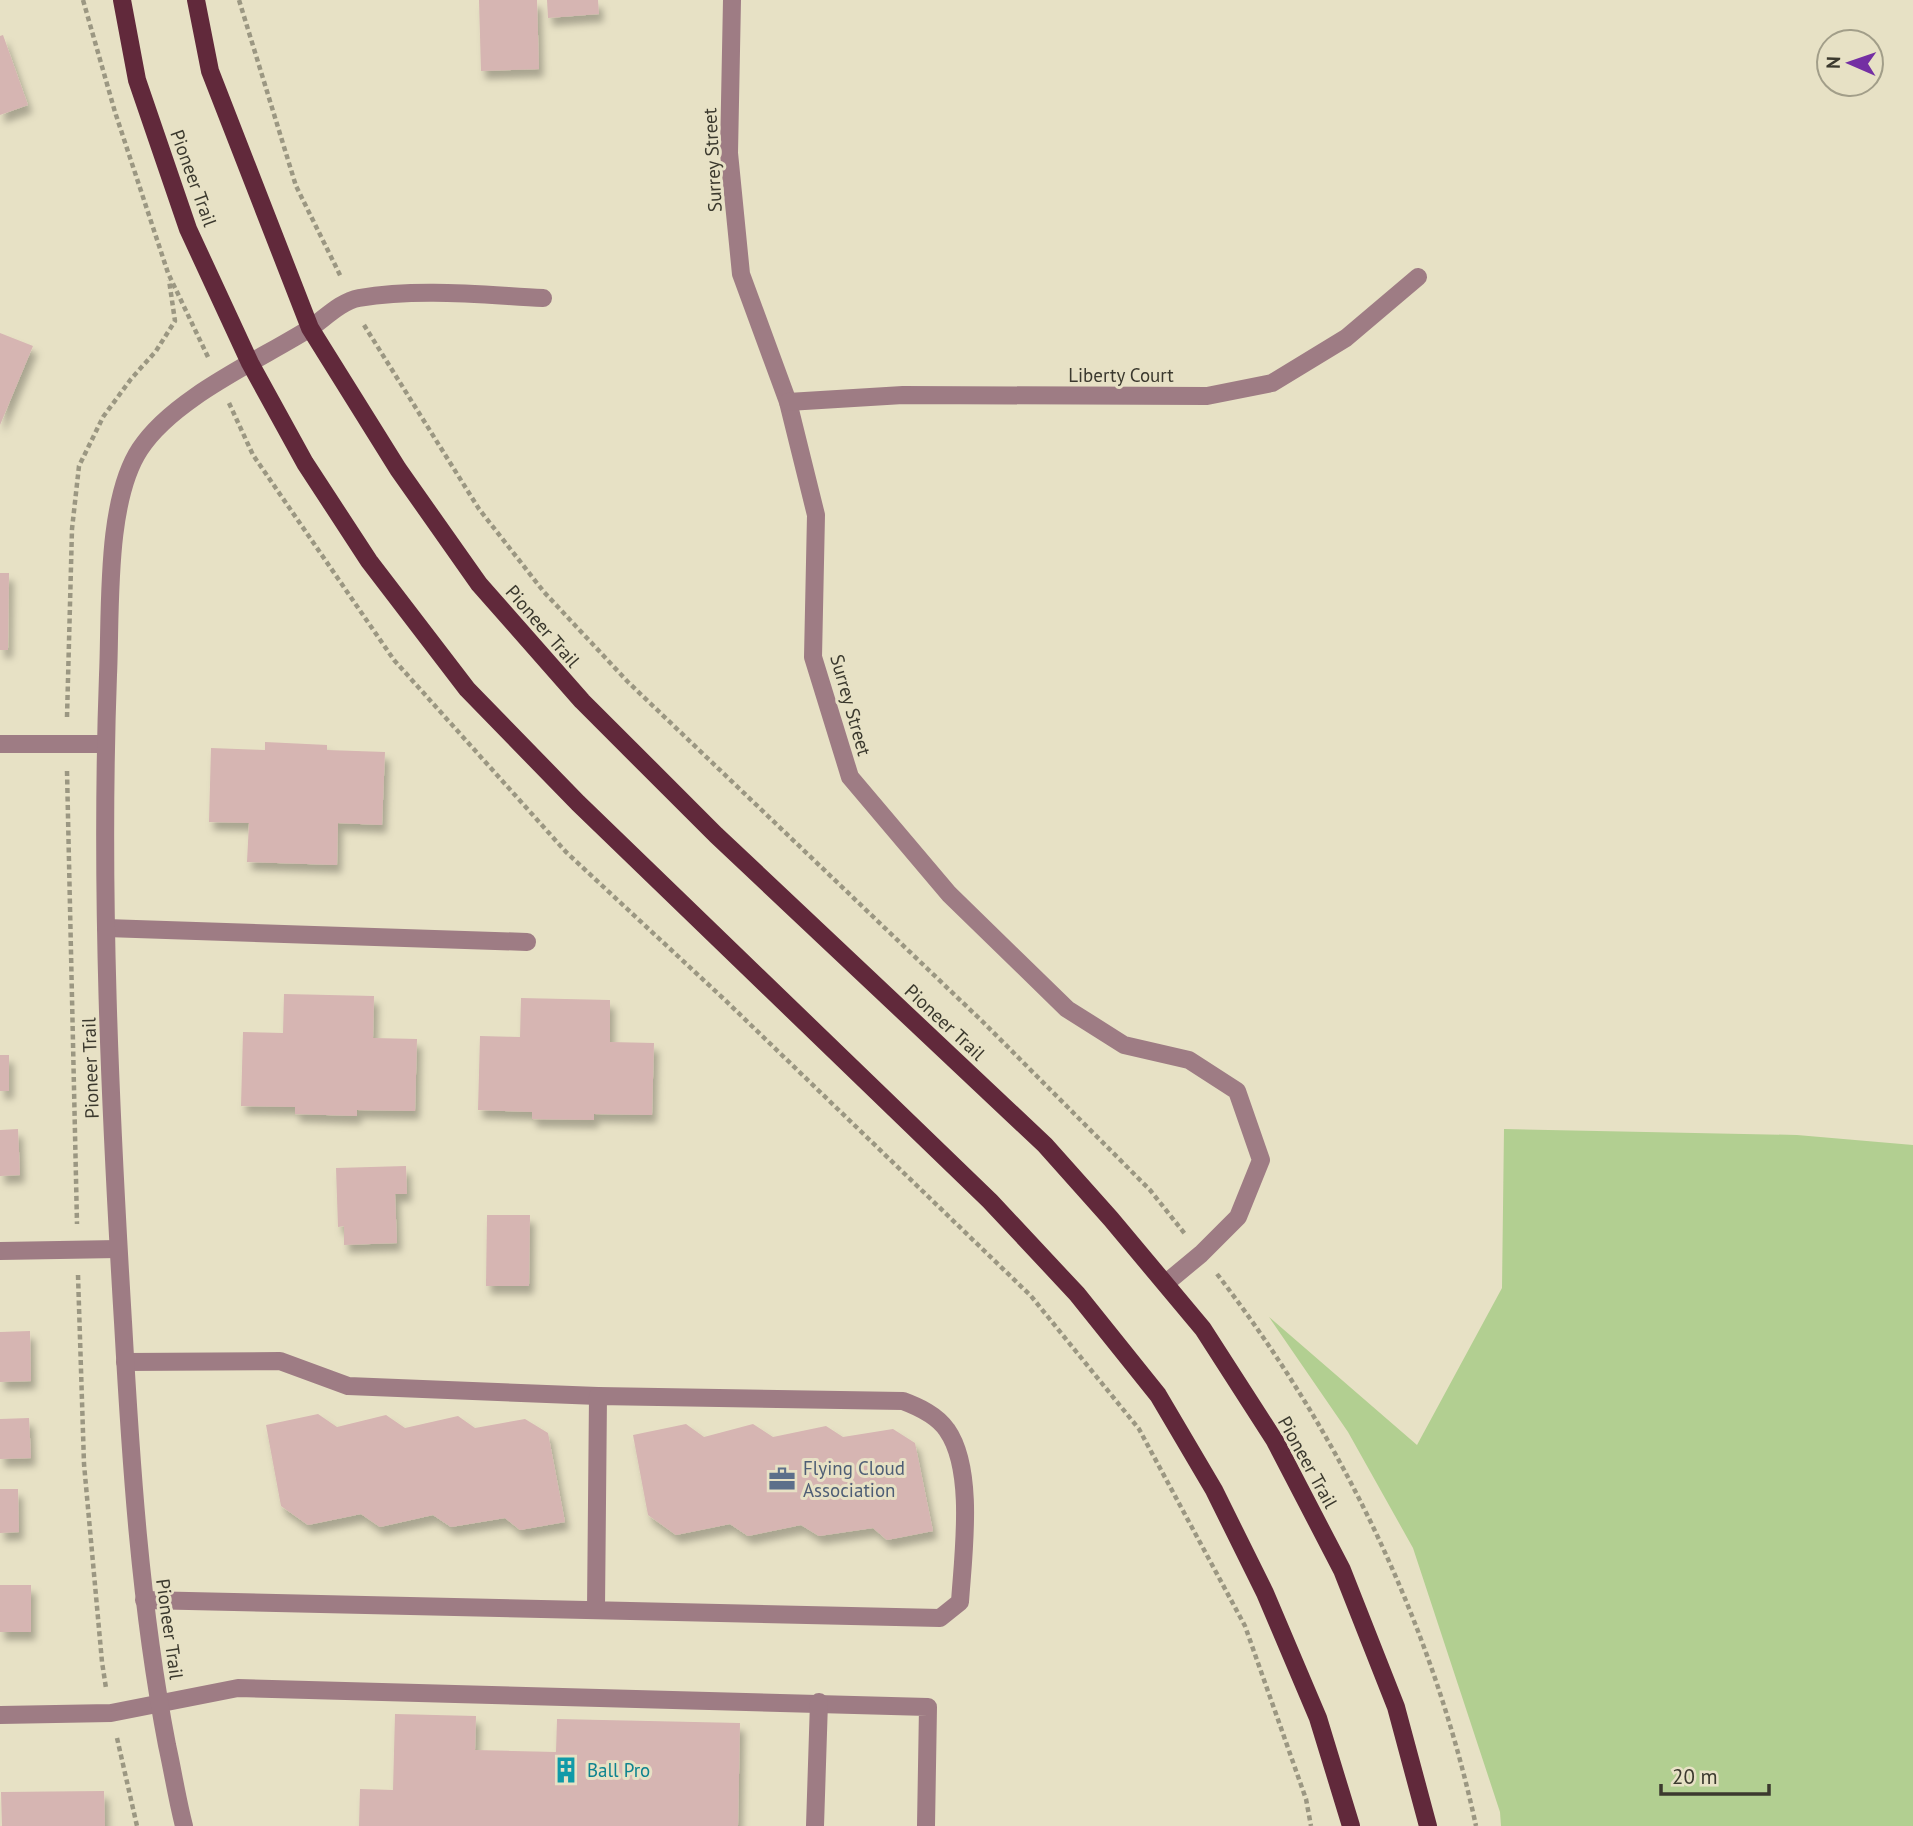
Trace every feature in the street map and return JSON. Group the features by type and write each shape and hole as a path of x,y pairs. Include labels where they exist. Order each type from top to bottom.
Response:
{"main road":[{"name":"Pioneer Trail","path":"122,0 137,80 188,229 250,363 305,463 369,561 467,689 578,803 990,1201 1077,1294 1158,1395 1214,1490 1265,1592 1318,1718 1351,1826"},
{"name":"Pioneer Trail","path":"196,0 210,71 310,328 398,469 478,584 582,701 716,835 1045,1145 1167,1283 1203,1329 1275,1441 1342,1570 1396,1707 1428,1826"}],"street":[{"name":"Surrey Street","path":"733,0 729,153 741,274 788,402 816,515 813,657 850,777 949,894 1068,1009 1124,1045 1189,1060 1237,1091 1261,1160 1238,1217 1167,1283"},
{"name":"Liberty Court","path":"788,402 903,395 1207,396 1272,383 1346,338 1418,277"},
{"path":"310,328 352,299 411,292 543,299"},
{"name":"Pioneer Trail","path":"184,1826 159,1703 144,1600 133,1499 118,1249 106,928 106,744 114,533 122,485 140,448 168,417 219,382 310,328"},
{"path":"0,744 106,744"},
{"path":"106,928 527,942"},
{"path":"0,1251 118,1249"},
{"path":"125,1362 280,1361 348,1386 598,1396 902,1401 925,1410 947,1429 958,1452 966,1513 960,1602 940,1618 144,1600"},
{"path":"596,1609 598,1396"},
{"path":"0,1714 111,1713 238,1688 928,1707 926,1826"},
{"path":"816,1826 819,1702"}],"path":[{"path":"239,0 296,186 352,299"}],"green space":[{"path":"1504,1129 1797,1135 1913,1145 1913,1826 1501,1826 1500,1812 1413,1548 1348,1432 1269,1317 1417,1445 1502,1288"}],"building":[{"path":"479,0 537,0 539,69 481,71"},
{"path":"547,0 598,0 599,14 548,18"},
{"path":"3,35 28,105 0,115 0,36"},
{"path":"0,333 33,346 0,425"},
{"path":"0,573 9,573 8,650 0,650"},
{"path":"265,742 327,745 327,750 385,752 382,825 338,823 337,865 247,862 249,823 209,822 211,748 265,750"},
{"path":"284,994 374,996 373,1038 417,1039 415,1111 357,1110 357,1116 295,1114 295,1107 241,1106 243,1032 283,1033"},
{"path":"521,998 610,1000 610,1042 654,1043 652,1115 594,1114 594,1120 532,1119 532,1112 478,1110 480,1036 520,1037"},
{"path":"0,1055 9,1055 9,1091 0,1091"},
{"path":"18,1129 20,1175 0,1176 0,1130"},
{"path":"406,1166 407,1194 395,1194 397,1243 344,1245 344,1226 338,1227 336,1168"},
{"path":"487,1215 530,1215 529,1286 486,1286"},
{"path":"30,1331 31,1381 0,1382 0,1332"},
{"path":"318,1414 337,1427 386,1415 405,1428 458,1416 475,1428 525,1419 548,1433 565,1522 520,1530 505,1518 451,1527 433,1515 380,1527 361,1514 308,1525 281,1506 266,1425"},
{"path":"29,1418 31,1458 0,1459 0,1419"},
{"name":"Flying Cloud Association","path":"686,1424 704,1437 753,1424 773,1437 826,1426 843,1437 893,1429 915,1443 933,1531 887,1540 873,1528 819,1536 801,1525 748,1536 730,1524 676,1535 648,1515 633,1435"},
{"path":"0,1489 18,1489 19,1532 0,1533"},
{"path":"0,1585 31,1585 31,1632 0,1632"},
{"name":"Ball Pro","path":"395,1714 476,1716 475,1750 556,1752 557,1719 740,1723 738,1826 359,1826 360,1789 393,1790"},
{"path":"104,1791 105,1826 2,1826 1,1792"}],"place":[{"name":"Flying Cloud Association","path":"782,1479"},
{"name":"Ball Pro","path":"566,1770"}]}
